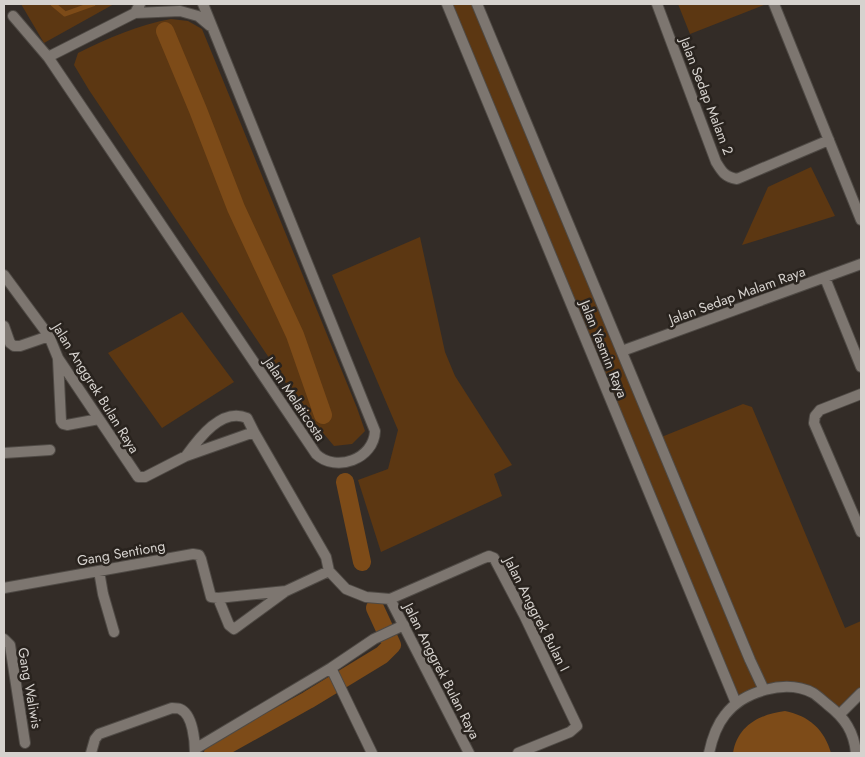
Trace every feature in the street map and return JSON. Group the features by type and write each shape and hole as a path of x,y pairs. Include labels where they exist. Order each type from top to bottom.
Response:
{"street":[{"name":"Jalan Melaticosta","path":"13,16 48,57 316,454 322,460 335,463 355,460 370,449 375,440 376,431 203,4"},
{"name":"Jalan Yasmin Raya","path":"446,4 736,704"},
{"name":"Jalan Yasmin Raya","path":"478,4 764,690"},
{"name":"Jalan Sedap Malam 2","path":"657,4 716,162 727,177 737,179 829,140"},
{"path":"774,4 861,220"},
{"path":"48,57 137,8 180,11 198,16 213,29"},
{"name":"Jalan Sedap Malam Raya","path":"622,351 861,264"},
{"name":"Jalan Anggrek Bulan Raya","path":"4,275 49,336 58,358 138,477 145,477 186,456 254,432 326,557 329,570 352,593 366,597 390,599 400,627 469,753"},
{"path":"825,278 861,367"},
{"path":"4,326 10,343 14,346 20,346 49,336"},
{"path":"58,358 61,421 67,426 99,420"},
{"path":"861,394 820,410 815,416 814,423 861,532"},
{"path":"186,456 201,436 221,420 231,416 240,415 246,418 254,432"},
{"path":"4,453 50,450"},
{"name":"Gang Sentiong","path":"4,588 193,554 199,555 215,598"},
{"name":"Jalan Anggrek Bulan I","path":"390,599 489,556 494,558 525,617 577,726 570,732 518,753"},
{"path":"286,591 215,598 234,629 286,591 329,570"},
{"path":"99,571 103,594 114,632"},
{"path":"92,753 95,739 100,734 172,708 180,709 191,723 195,751 334,672 374,639 400,627"},
{"name":"Gang Waliwis","path":"4,639 10,645 25,743"},
{"path":"334,672 372,753"},
{"path":"709,753 717,726 725,714 736,704 764,690 782,687 812,693 840,714 849,728 856,753"},
{"path":"840,714 861,693"}],"shaded area":[{"path":"21,4 114,4 44,43"},
{"path":"446,4 478,4 659,438 743,404 752,407 845,628 861,621 861,694 840,714 812,693 782,687 736,703"},
{"path":"678,4 764,4 764,5 690,34"},
{"path":"171,19 188,21 202,29 357,408 365,431 352,444 334,446 304,410 74,65 78,53 89,47 135,28"},
{"path":"811,167 835,216 742,245 768,187"},
{"path":"420,237 445,352 455,376 512,465 494,474 502,496 381,552 358,480 388,469 398,430 332,275"},
{"path":"182,312 234,382 162,428 108,353"},
{"path":"785,711 801,716 820,730 831,753 733,753 739,735 751,723 767,715"}],"waterway":[{"path":"53,4 65,14 93,4"},
{"path":"165,31 236,208 295,335 323,415"},
{"path":"345,482 362,562"},
{"path":"213,753 308,700 382,655 392,645 375,608"}]}
